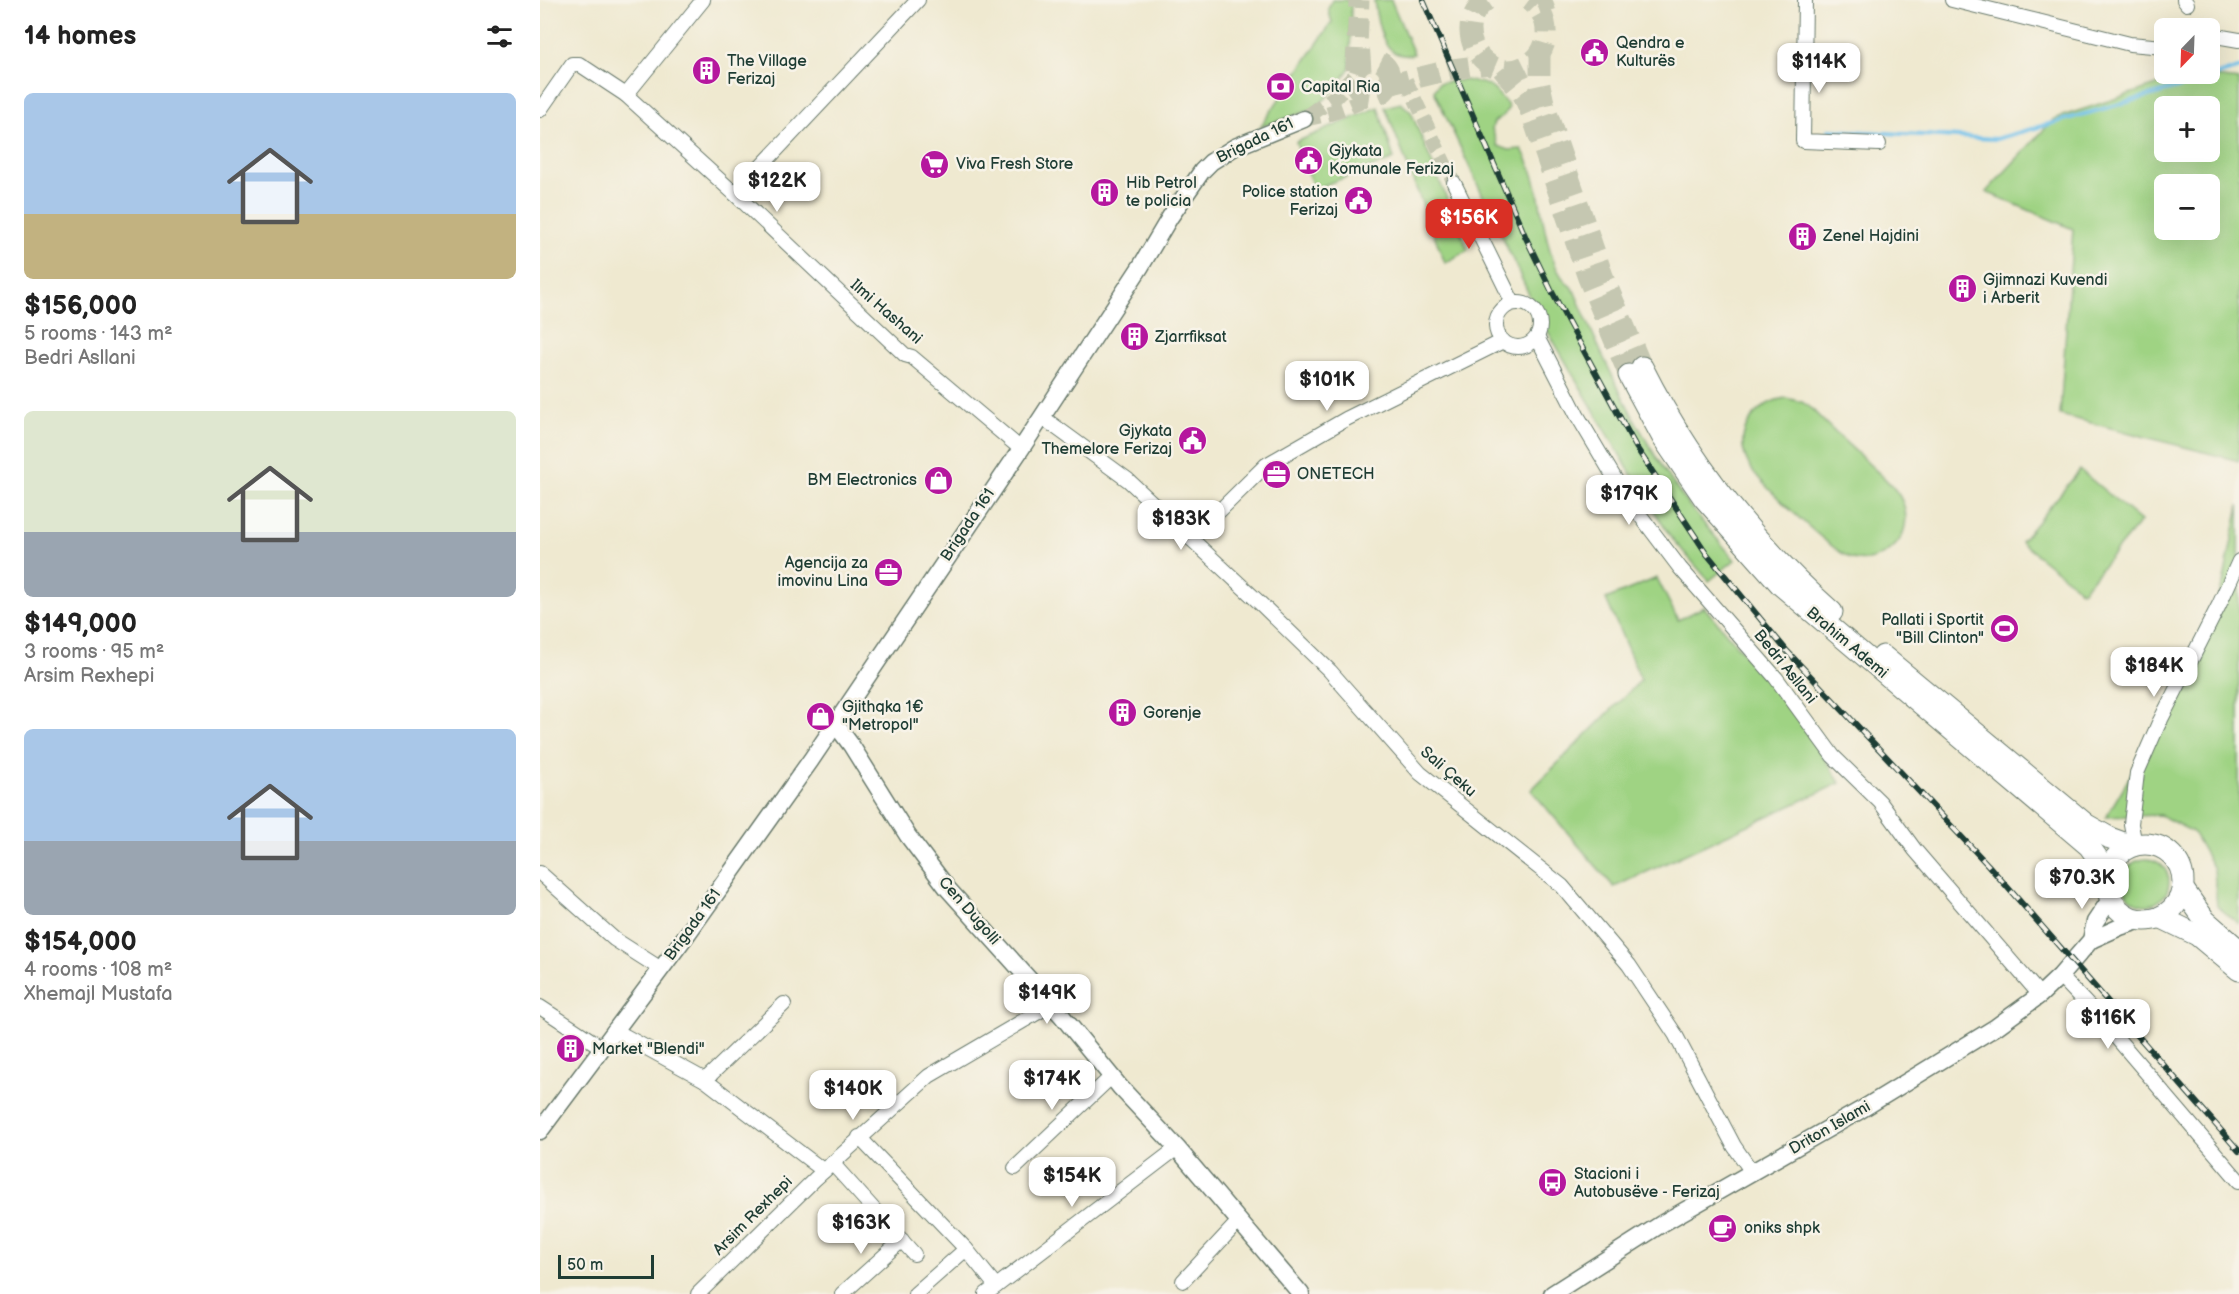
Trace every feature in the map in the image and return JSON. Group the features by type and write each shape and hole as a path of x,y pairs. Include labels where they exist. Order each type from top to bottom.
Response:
{"main road":[{"name":"Brahim Ademi","path":"2108,873 2089,846 1782,586 1741,543 1704,498 1663,438 1635,371 1659,400 1694,457 1741,519 1787,570 1870,645 1926,689 2087,825 2110,838 2133,846 2151,844 2169,853 2181,869 2182,889 2205,920 2239,950"},
{"path":"2133,846 2116,856 2108,873 2106,889 2110,898 2125,914 2151,918 2197,935 2239,970"},
{"path":"2151,918 2175,906 2182,889"}],"street":[{"path":"626,95 703,0"},
{"path":"735,194 918,0"},
{"path":"1806,0 1803,141 1879,144"},
{"path":"1952,0 2130,44 2154,46"},
{"path":"2220,36 2239,40"},
{"name":"Ilmi Hashani","path":"540,110 572,64 579,64 626,95 735,194 905,355 912,357 1021,449"},
{"name":"Brigada 161","path":"540,1131 755,840 1021,449 1202,171 1211,162 1235,147 1304,119"},
{"path":"1454,183 1512,303"},
{"path":"1512,303 1527,304 1534,309 1540,322 1537,337 1532,342 1517,347 1503,341 1496,327 1500,312 1512,303"},
{"name":"Bedri Asllani","path":"1537,337 1577,415 1624,494 1680,568 1776,678 1833,756 1880,802 1915,850 2040,995"},
{"path":"1191,539 1266,465 1279,456 1346,419 1503,341"},
{"name":"Sali Çeku","path":"1042,417 1128,480 1191,539 1330,671 1420,773 1562,886 1629,965 1675,1034 1734,1146 1752,1172"},
{"path":"2133,846 2131,824 2137,773 2158,725 2239,561"},
{"name":"Cen Dugolli","path":"834,722 908,836 948,889 1052,1004 1111,1077 1177,1148 1301,1294"},
{"name":"Brigada 161","path":"540,873 615,939 661,969"},
{"name":"Driton Islami","path":"1552,1294 1663,1223 1974,1042 2040,995 2060,976 2091,940 2095,922 2110,898"},
{"name":"Driton Islami","path":"2091,940 2151,918"},
{"path":"2060,976 2098,1016 2239,1181"},
{"path":"705,1080 784,1004"},
{"name":"Arsim Rexhepi","path":"698,1294 859,1137 929,1076 1052,1004"},
{"path":"540,1007 602,1047"},
{"path":"614,1030 705,1080 828,1167 914,1254"},
{"path":"1015,1168 1111,1077"},
{"path":"859,1137 966,1249 991,1290 1177,1148"},
{"path":"1183,1281 1239,1221"},
{"path":"842,1294 902,1240"},
{"path":"915,1294 966,1249"}],"green space":[{"path":"1332,0 1351,0 1350,67 1338,87 1314,109 1260,127 1332,22 1328,9"},
{"path":"1374,0 1391,0 1414,54 1403,55 1388,46 1380,29"},
{"path":"2220,78 2239,80 2239,461 2060,415 2073,229 1986,192 2054,119 2160,84 2220,84"},
{"path":"1463,80 1490,86 1509,107 1504,115 1494,122 1492,129 1498,146 1509,150 1522,149 1527,159 1537,187 1548,245 1558,270 1573,288 1621,393 1648,444 1692,510 1735,560 1709,581 1670,536 1540,318 1434,91 1439,83"},
{"path":"1401,103 1411,112 1468,250 1445,263 1385,107"},
{"path":"1378,107 1394,159 1314,189 1296,142"},
{"path":"1786,398 1802,402 1811,408 1887,481 1900,497 1906,518 1904,528 1898,542 1884,554 1866,560 1853,559 1830,545 1767,486 1749,465 1743,447 1745,429 1763,407"},
{"path":"2080,470 2141,521 2082,591 2021,542"},
{"path":"2239,505 2239,924 2217,906 2214,869 2193,832 2160,815 2106,817 2191,673 2223,584"},
{"path":"1657,578 1678,620 1704,607 1799,718 1840,783 1614,887 1531,790 1641,680 1606,599"},
{"path":"2146,859 2155,860 2162,866 2168,873 2168,891 2162,898 2155,904 2146,905 2137,904 2130,898 2124,891 2123,882 2124,873 2130,866 2137,860"}],"waterway":[{"path":"1829,130 1996,139 2177,88 2239,68"}],"tunnel":[{"path":"1356,70 1359,0"},
{"path":"1479,0 1483,3"},
{"path":"1487,0 1475,12 1470,26 1471,40 1477,53 1487,63 1500,69 1515,70 1536,58 1545,40 1546,31 1542,16 1529,0"},
{"path":"1538,7 1557,0"},
{"path":"1540,54 1540,85 1545,107 1603,276 1642,367"},
{"path":"1372,60 1384,66 1390,78 1384,90 1372,96 1360,90 1354,78 1360,66 1372,60"},
{"path":"1388,85 1453,69 1489,64"},
{"path":"1502,69 1523,95 1531,113 1588,278 1629,375"},
{"path":"1309,115 1335,97 1354,77"},
{"path":"1406,80 1454,183"},
{"path":"1304,119 1347,107 1371,95"}],"railway":[{"path":"1423,0 1526,238 1552,292 1636,447 1707,554 1786,650 1988,865 2239,1151"}],"place":[{"name":"Qendra e Kulturës","path":"1595,52"},
{"name":"The Village Ferizaj","path":"706,70"},
{"name":"Capital Ria","path":"1280,87"},
{"name":"Gjykata Komunale Ferizaj","path":"1308,160"},
{"name":"Viva Fresh Store","path":"935,164"},
{"name":"Hib Petrol te policia","path":"1105,192"},
{"name":"Police station Ferizaj","path":"1359,201"},
{"name":"Zenel Hajdini","path":"1802,236"},
{"name":"Gjimnazi Kuvendi i Arberit","path":"1962,289"},
{"name":"Zjarrfiksat","path":"1134,337"},
{"name":"Gjykata Themelore Ferizaj","path":"1193,440"},
{"name":"ONETECH","path":"1276,474"},
{"name":"BM Electronics","path":"938,480"},
{"name":"Agencija za imovinu Lina","path":"889,572"},
{"name":"Pallati i Sportit \"Bill Clinton\"","path":"2005,629"},
{"name":"Gorenje","path":"1122,713"},
{"name":"Gjithqka 1€ \"Metropol\"","path":"821,716"},
{"name":"Market \"Blendi\"","path":"571,1049"},
{"name":"Stacioni i Autobusëve - Ferizaj","path":"1553,1183"},
{"name":"oniks shpk","path":"1723,1228"}]}
